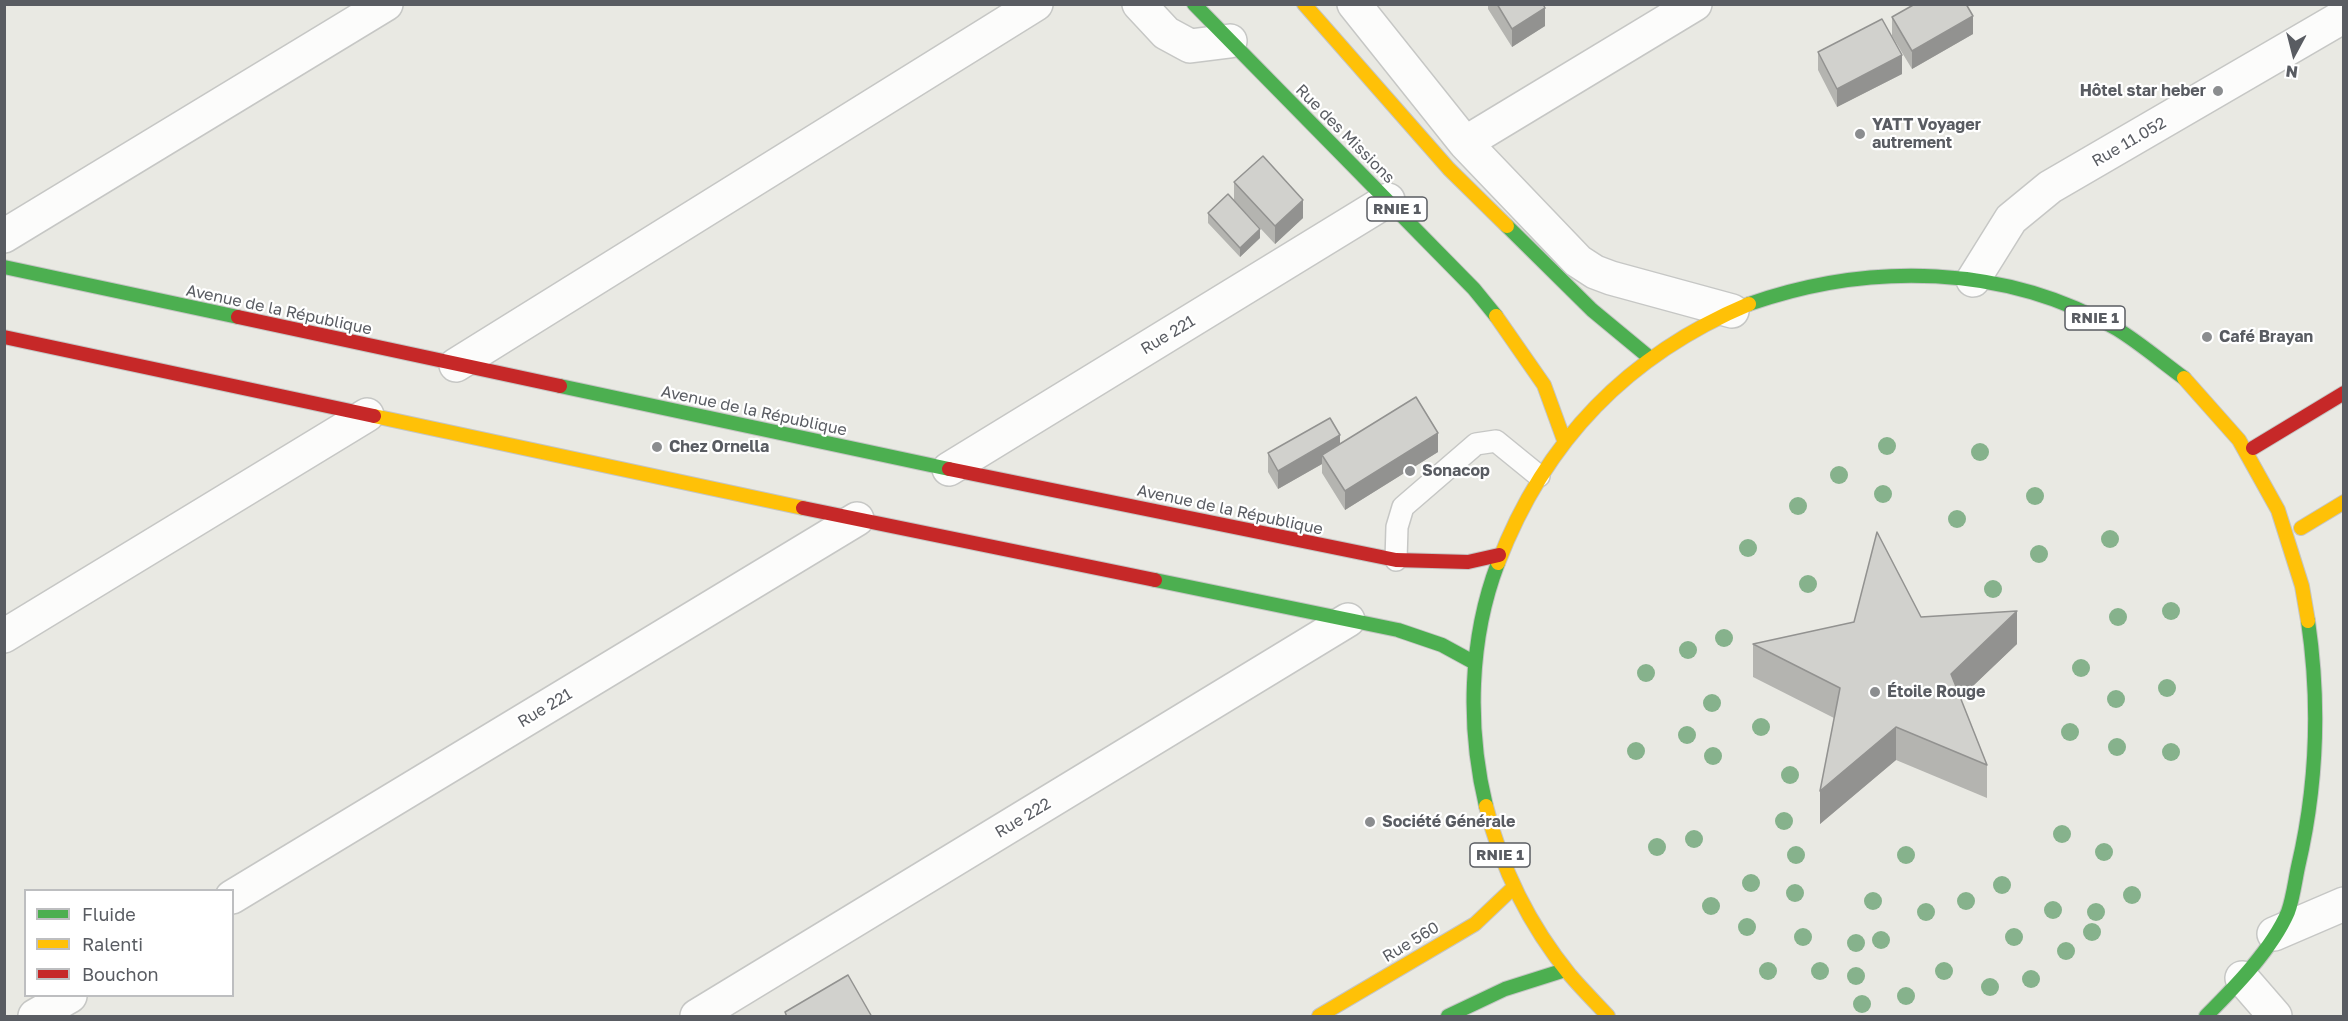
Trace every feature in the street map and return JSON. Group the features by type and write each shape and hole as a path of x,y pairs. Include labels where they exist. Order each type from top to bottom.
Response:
{"main road":[{"name":"Rue des Missions","path":"1194,4 1474,289 1511,335 1544,385 1564,440"},
{"path":"1304,4 1449,169 1592,310 1650,358"},
{"name":"Avenue de la République","path":"4,267 949,469 1396,560 1468,562 1499,555"},
{"name":"RNIE 1","path":"1608,1017 1565,970 1537,931 1514,888 1494,838 1478,769 1473,716 1475,663 1482,619 1499,555 1522,505 1564,440 1613,388 1650,358 1690,332 1732,310 1790,290 1850,278 1912,275 1973,280 2028,292 2105,323 2129,336 2197,386 2217,405 2253,448 2279,486 2308,545"},
{"path":"4,337 857,519 1425,636 1475,663"},
{"path":"2253,448 2343,393"},
{"path":"2301,528 2343,502"},
{"path":"2206,1017 2242,978 2274,933 2301,884 2318,840"},
{"name":"Rue 560","path":"1318,1017 1475,924 1514,888"},
{"path":"1448,1017 1517,982 1565,970"}],"street":[{"path":"4,236 386,4"},
{"path":"456,365 1036,4"},
{"path":"1139,4 1166,33 1190,46 1230,41"},
{"path":"1354,4 1465,143 1578,261 1595,272 1732,310"},
{"path":"1465,143 1695,4"},
{"name":"Rue 11.052","path":"1973,280 2011,219 2050,187 2343,16"},
{"name":"Rue 221","path":"949,469 1388,200"},
{"path":"4,636 367,415"},
{"name":"Rue 221","path":"234,896 857,519"},
{"name":"Rue 222","path":"697,1017 1348,621"},
{"path":"2274,933 2343,904"},
{"path":"2242,978 2275,1017"},
{"path":"36,1017 68,997"}],"lane":[{"path":"1396,560 1397,526 1403,507 1476,444 1496,441 1539,476"}],"building":[{"path":"1497,4 1543,4 1545,8 1512,29"},
{"path":"1915,4 1966,4 1973,16 1912,51 1892,17"},
{"path":"1882,19 1902,55 1837,89 1818,52"},
{"path":"1263,156 1303,200 1275,226 1234,182"},
{"path":"1228,194 1260,229 1240,248 1208,213"},
{"path":"1416,397 1438,433 1345,491 1322,455"},
{"path":"1330,418 1340,435 1278,471 1268,453"},
{"name":"Étoile Rouge","path":"1877,532 1921,617 2017,611 1951,674 1987,765 1896,727 1820,791 1840,688 1753,644 1854,622"},
{"path":"848,975 872,1017 787,1017 785,1012"}],"traffic: fast":[{"path":"1194,4 1474,289 1496,316"},
{"path":"1507,226 1592,310 1650,358"},
{"path":"4,267 238,317"},
{"path":"1749,304 1795,290 1841,281 1889,276 1936,276 1983,281 2029,292 2074,308 2126,334 2184,378"},
{"path":"560,386 949,469"},
{"path":"1486,806 1476,745 1474,683 1481,622 1498,563"},
{"path":"1155,580 1398,630 1442,645 1475,663"},
{"path":"2206,1016 2263,954 2281,926 2291,901 2309,806 2315,744 2314,683 2308,621"},
{"path":"1448,1016 1505,989 1565,970"}],"traffic: slow":[{"path":"1304,4 1449,169 1507,226"},
{"path":"1498,563 1517,519 1540,478 1566,440 1596,406 1629,376 1665,349 1705,325 1749,304"},
{"path":"1496,316 1544,385 1564,440"},
{"path":"2184,378 2239,440 2278,510 2302,586 2308,621"},
{"path":"374,416 803,508"},
{"path":"2301,528 2344,502"},
{"path":"1486,806 1500,851 1530,916 1570,975 1608,1016"},
{"path":"1319,1016 1475,924 1514,887"}],"traffic: jam":[{"path":"238,317 560,386"},
{"path":"4,337 374,416"},
{"path":"2253,448 2344,393"},
{"path":"949,469 1396,560 1468,562 1499,555"},
{"path":"803,508 1155,580"}],"place":[{"name":"Hôtel star heber","path":"2218,91"},
{"name":"YATT Voyager autrement","path":"1860,134"},
{"name":"Café Brayan","path":"2207,337"},
{"name":"Chez Ornella","path":"657,447"},
{"name":"Sonacop","path":"1410,471"},
{"name":"Étoile Rouge","path":"1875,692"},
{"name":"Société Générale","path":"1370,822"}]}
